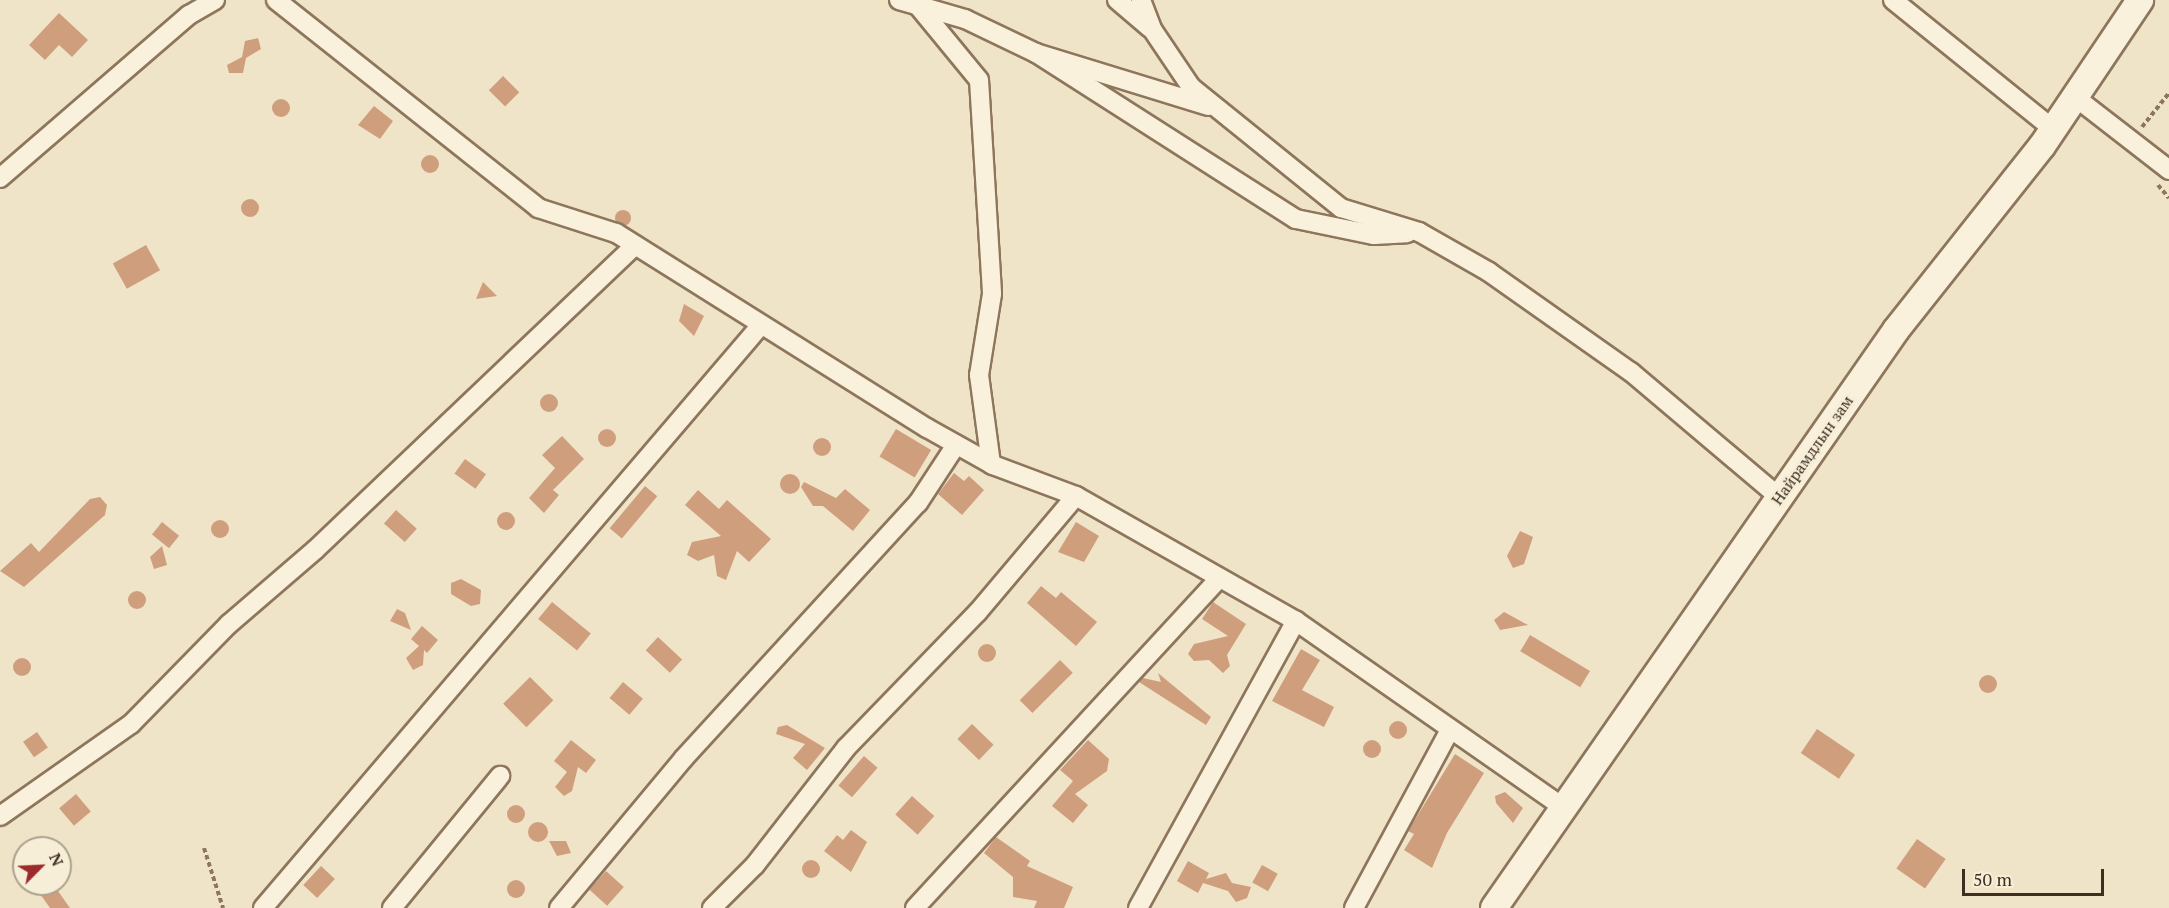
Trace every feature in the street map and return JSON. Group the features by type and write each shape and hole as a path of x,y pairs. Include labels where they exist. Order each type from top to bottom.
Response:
{"main road":[{"name":"Найрамдлын зам","path":"1494,908 1896,330 2053,129 2140,0"}],"street":[{"path":"0,178 189,15 215,0"},
{"path":"276,0 538,208 615,233 957,445 991,464 1076,496 1218,580 1296,621 1565,809"},
{"path":"1117,0 1152,29"},
{"path":"1141,0 1152,29 1191,87 1213,107 1247,128 1341,208 1419,232 1596,346 1779,497"},
{"path":"1893,0 2053,129"},
{"path":"906,1 1036,53 1213,107"},
{"path":"906,1 979,80 992,294 979,375 991,464"},
{"path":"1036,53 1296,219 1374,235 1419,232"},
{"path":"2075,97 2169,170"},
{"path":"0,816 131,724 229,624 315,550 635,245"},
{"path":"263,908 761,325"},
{"path":"559,908 684,758 918,503 957,445"},
{"path":"712,908 755,865 846,748 977,613 1076,496"},
{"path":"915,908 1218,580"},
{"path":"1138,908 1296,621"},
{"path":"1354,908 1450,730"},
{"path":"393,908 500,776"}],"path":[{"path":"204,848 223,908"}],"building":[{"path":"59,13 88,40 72,57 59,45 45,60 29,45"},
{"path":"258,38 261,49 246,58 243,73 229,73 227,65 242,57 245,41"},
{"path":"503,76 519,92 505,106 489,90"},
{"path":"281,99 287,102 290,108 287,114 281,117 275,114 272,108 275,102"},
{"path":"374,106 393,121 380,139 358,125"},
{"path":"430,155 436,158 439,164 436,170 430,173 424,170 421,164 424,158"},
{"path":"250,199 256,202 259,208 256,214 250,217 244,214 241,208 244,202"},
{"path":"623,210 629,212 631,218 629,224 623,226 617,224 615,218 617,212"},
{"path":"146,245 160,270 127,289 113,263"},
{"path":"483,282 497,296 476,299"},
{"path":"684,304 704,316 694,336 679,321"},
{"path":"549,394 555,397 558,403 555,409 549,412 543,409 540,403 543,397"},
{"path":"607,429 613,432 616,438 613,444 607,447 601,444 598,438 601,432"},
{"path":"896,429 931,450 915,478 880,456"},
{"path":"562,436 584,459 553,490 559,495 544,513 529,498 555,468 542,455"},
{"path":"822,438 828,441 831,447 828,453 822,456 816,453 813,447 816,441"},
{"path":"465,459 486,474 475,489 454,474"},
{"path":"954,473 964,481 969,476 984,490 962,515 938,494"},
{"path":"790,474 797,477 800,484 797,491 790,494 783,491 780,484 783,477"},
{"path":"804,482 836,498 845,489 870,510 853,531 823,506 813,506 801,487"},
{"path":"645,486 657,496 622,538 610,528"},
{"path":"698,490 719,509 727,500 771,539 749,562 737,551 726,580 717,576 714,555 698,561 687,555 692,542 721,536 685,505"},
{"path":"100,497 107,505 105,515 24,587 0,571 31,543 39,552 90,499"},
{"path":"396,510 417,529 405,542 384,523"},
{"path":"506,512 512,515 515,521 512,527 506,530 500,527 497,521 500,515"},
{"path":"220,520 226,523 229,529 226,535 220,538 214,535 211,529 214,523"},
{"path":"162,522 179,536 169,548 152,534"},
{"path":"1076,522 1099,536 1084,562 1058,552"},
{"path":"1520,531 1533,537 1524,564 1513,568 1507,556"},
{"path":"162,546 167,565 154,569 150,557"},
{"path":"461,579 481,590 480,604 471,606 451,594 451,583"},
{"path":"1041,586 1056,598 1061,592 1097,622 1076,646 1027,603"},
{"path":"137,591 143,594 146,600 143,606 137,609 131,606 128,600 131,594"},
{"path":"552,602 591,633 577,651 538,619"},
{"path":"1213,602 1246,624 1227,655 1230,666 1223,673 1209,660 1194,661 1188,654 1194,644 1228,636 1202,619"},
{"path":"397,609 405,613 411,630 390,621"},
{"path":"1504,612 1528,625 1500,630 1494,620"},
{"path":"422,626 438,640 427,653 424,650 423,665 413,670 406,658 419,646 411,639"},
{"path":"1530,635 1590,671 1580,687 1520,651"},
{"path":"658,637 682,660 670,673 646,650"},
{"path":"987,644 993,647 996,653 993,659 987,662 981,659 978,653 981,647"},
{"path":"1301,649 1320,660 1302,690 1334,707 1324,727 1272,701"},
{"path":"22,658 28,661 31,667 28,673 22,676 16,673 13,667 16,661"},
{"path":"1060,660 1073,673 1032,713 1020,700"},
{"path":"1158,673 1211,717 1206,725 1139,682 1143,678 1161,682"},
{"path":"1988,675 1994,678 1997,684 1994,690 1988,693 1982,690 1979,684 1982,678"},
{"path":"530,677 553,700 526,727 503,704"},
{"path":"623,682 643,699 629,715 610,698"},
{"path":"1394,721 1402,721 1407,726 1405,737 1394,739 1389,734 1389,726"},
{"path":"972,724 994,745 979,760 957,739"},
{"path":"787,725 825,748 807,770 793,758 805,744 776,734 778,727"},
{"path":"1817,729 1855,755 1839,779 1801,753"},
{"path":"37,732 48,748 34,757 23,742"},
{"path":"571,740 596,760 586,773 578,767 572,791 564,796 555,787 567,772 554,761"},
{"path":"1088,740 1109,759 1107,771 1075,794 1088,805 1073,823 1052,806 1073,781 1060,770"},
{"path":"1368,740 1376,740 1381,745 1379,756 1368,758 1363,753 1363,745"},
{"path":"1455,754 1484,773 1447,833 1432,868 1404,850 1414,834 1408,831"},
{"path":"864,756 878,768 852,797 838,785"},
{"path":"1505,792 1523,808 1513,823 1496,803 1495,796"},
{"path":"76,794 91,812 74,826 59,808"},
{"path":"912,796 934,816 918,835 895,815"},
{"path":"512,805 520,805 525,810 523,821 512,823 507,818 507,810"},
{"path":"538,822 545,825 548,832 545,839 538,842 531,839 528,832 531,825"},
{"path":"851,830 867,842 851,872 824,851 837,835 843,840"},
{"path":"996,837 1030,861 1027,866 1073,887 1064,908 1034,908 1037,901 1013,897 1013,877 984,853"},
{"path":"1917,839 1946,859 1925,889 1896,868"},
{"path":"549,841 566,841 571,853 557,856"},
{"path":"811,860 817,863 820,869 817,875 811,878 805,875 802,869 805,863"},
{"path":"1188,861 1209,873 1206,879 1226,873 1232,883 1251,887 1247,898 1236,902 1228,891 1203,883 1198,893 1177,881"},
{"path":"1262,865 1278,874 1268,891 1252,882"},
{"path":"321,866 335,879 317,898 303,885"},
{"path":"606,871 624,887 607,906 589,890"},
{"path":"516,880 522,883 525,889 522,895 516,898 510,895 507,889 510,883"},
{"path":"42,896 62,896 70,908 50,908"}]}
